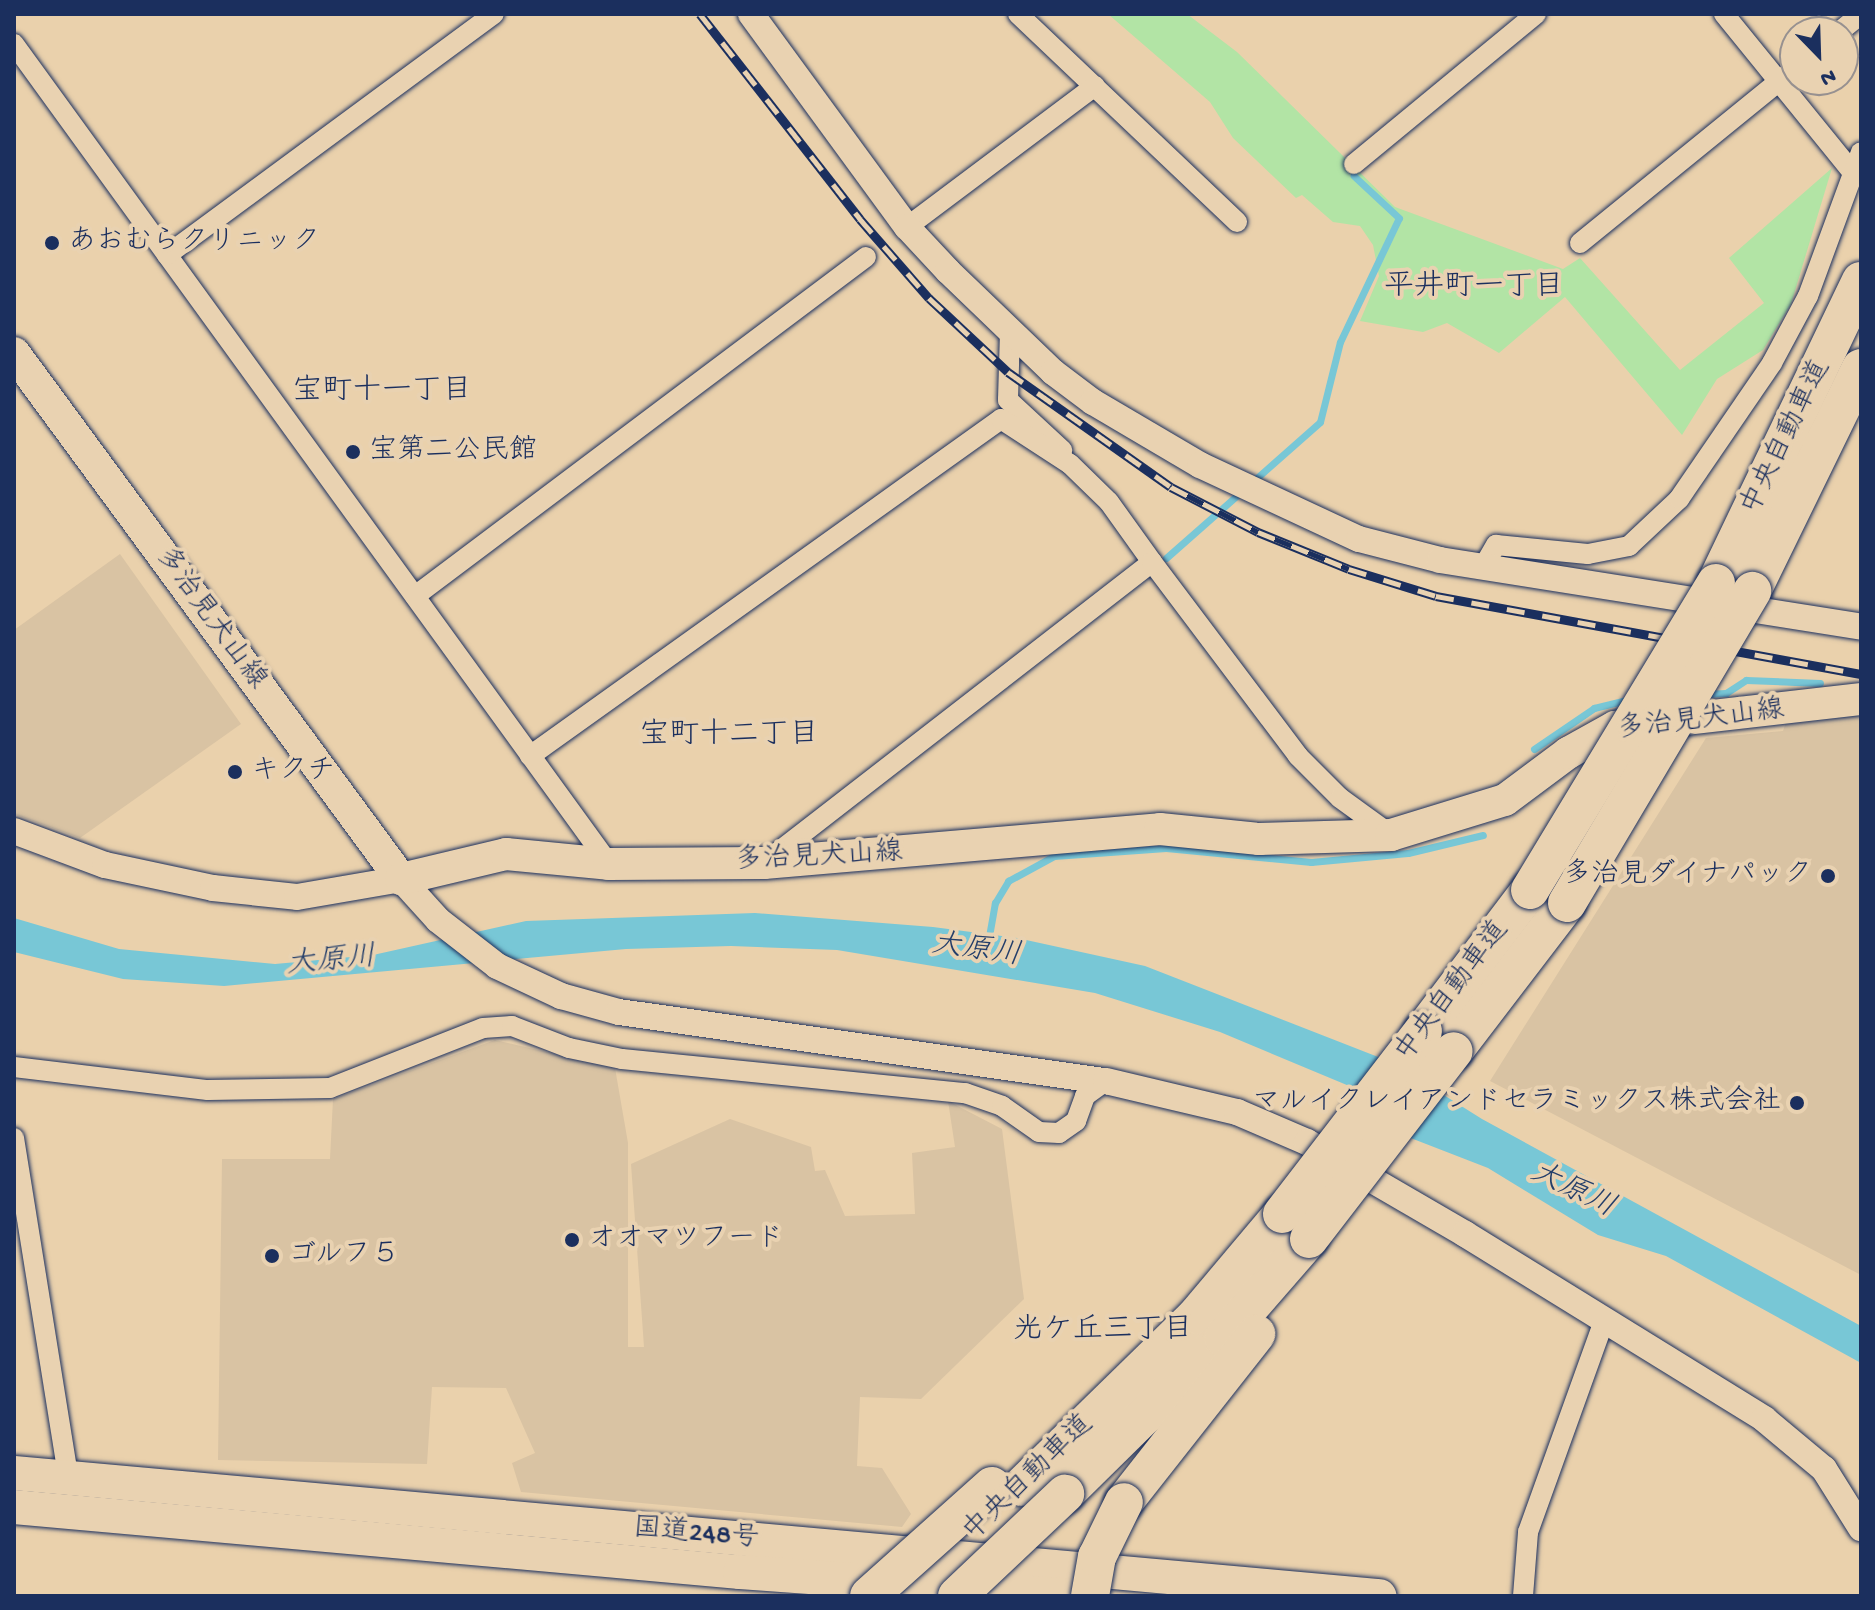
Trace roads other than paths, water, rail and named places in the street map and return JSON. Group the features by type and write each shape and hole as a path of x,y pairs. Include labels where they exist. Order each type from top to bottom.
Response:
{"highway":[{"name":"中央自動車道","path":"1440,1049 1530,890 1716,583 1861,281"},
{"name":"中央自動車道","path":"900,1596 1149,1333 1197,1315 1282,1214 1440,1049 1567,903 1752,591 1861,368"},
{"path":"1090,1596 1097,1557 1124,1502 1317,1243 1440,1049"},
{"name":"中央自動車道","path":"957,1596 1065,1494 1317,1243"},
{"name":"国道248号","path":"14,1473 1379,1596"},
{"path":"869,1596 1006,1486"},
{"name":"国道248号","path":"14,1507 740,1572 1078,1596"}],"main road":[{"name":"多治見犬山線","path":"14,353 401,879 506,854 609,864 764,863 1160,829 1259,839 1391,835 1505,800 1568,753 1615,727 1861,699"}],"street":[{"path":"167,255 494,14"},
{"path":"751,14 907,227 1010,332 1093,402 1242,487 1359,539 1482,569 1851,624"},
{"path":"1018,14 1237,222"},
{"path":"1354,164 1536,14"},
{"path":"1724,14 1779,66"},
{"path":"14,44 609,864"},
{"path":"1580,243 1779,81"},
{"path":"907,227 1095,86"},
{"path":"1802,96 1853,173"},
{"path":"1482,569 1496,545 1588,554 1629,546 1679,499 1779,350 1808,296 1861,152"},
{"path":"415,596 866,257"},
{"path":"1010,332 1008,400 1051,437 1070,464 1109,502 1298,756 1340,798 1391,835"},
{"path":"530,756 1001,419 1070,464"},
{"path":"764,863 1152,562"},
{"path":"14,831 105,865 213,888 297,897 401,879 438,920 497,966 561,996 691,1026 1106,1081 1237,1112 1307,1142 1764,1419 1824,1469 1861,1528"},
{"path":"14,1067 208,1090 330,1088 483,1028 512,1026 569,1048 622,1059 965,1093 1002,1106 1039,1132 1059,1133 1076,1121 1085,1096 1106,1081"},
{"path":"14,1138 68,1477"},
{"path":"1524,1588 1528,1532 1604,1321"}],"water":[{"name":"大原川","path":"755,913 933,927 1017,938 1145,966 1391,1062 1482,1119 1861,1326 1861,1363 1666,1256 1598,1235 1488,1168 1390,1130 1354,1088 1220,1032 1095,993 837,950 731,946 626,949 224,986 123,979 14,952 14,918 119,949 275,964 373,955 526,921"}],"waterway":[{"path":"1251,483 1320,422 1340,342 1399,218 1354,176"},
{"path":"1166,558 1242,491"},
{"path":"1706,694 1726,693 1746,680 1820,683"},
{"path":"1534,749 1594,708 1630,699"},
{"name":"大原川","path":"988,942 995,903 1008,881 1054,856 1166,848 1311,862 1408,853 1483,835"}],"railway":[{"path":"700,14 860,219 929,298 1008,372 1171,487 1258,532 1349,569 1436,596 1861,674"}],"place":[{"name":"あおむらクリニック","path":"52,243"},
{"name":"宝第二公民館","path":"353,452"},
{"name":"キクチ","path":"235,772"},
{"name":"多治見ダイナパック","path":"1828,876"},
{"name":"マルイクレイアンドセラミックス株式会社","path":"1797,1103"},
{"name":"オオマツフード","path":"572,1240"},
{"name":"ゴルフ５","path":"272,1256"}],"district":[{"name":"平井町一丁目","path":"1474,289"},
{"name":"宝町十一丁目","path":"382,393"},
{"name":"宝町十二丁目","path":"729,737"},
{"name":"光ケ丘三丁目","path":"1103,1332"}]}
